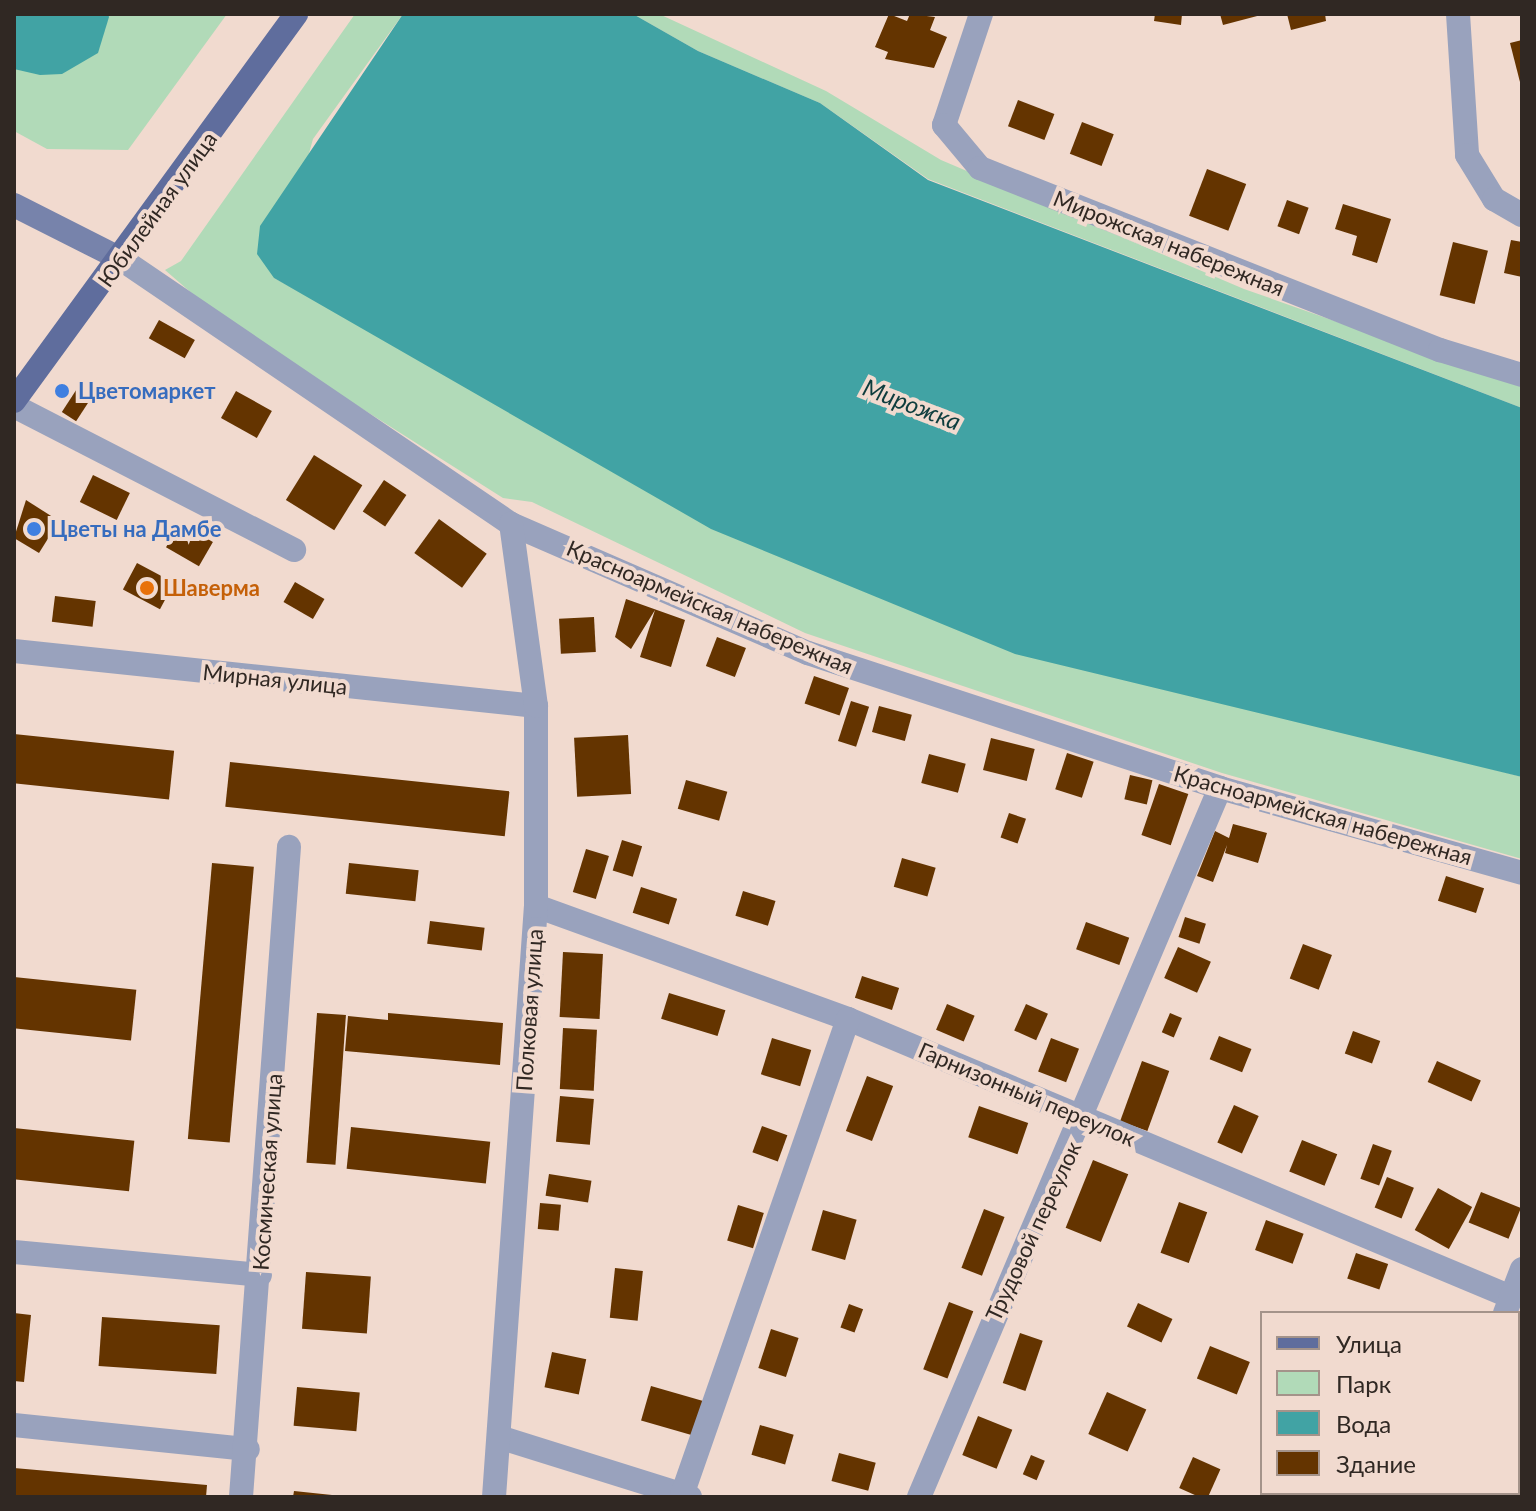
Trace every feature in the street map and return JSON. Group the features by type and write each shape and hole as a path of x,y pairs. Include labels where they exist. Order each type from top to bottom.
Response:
{"main road":[{"name":"Юбилейная улица","path":"14,404 296,14"},
{"name":"Красноармейская набережная","path":"14,205 121,259"}],"street":[{"name":"Мирожская набережная","path":"981,14 944,125 980,168 1440,350 1522,375"},
{"path":"1458,14 1467,155 1494,199 1522,215"},
{"name":"Красноармейская набережная","path":"121,259 511,524 808,653 1220,788 1522,873"},
{"path":"14,404 294,550"},
{"name":"Полковая улица","path":"494,1497 502,1438 536,906 536,706 511,524"},
{"name":"Мирная улица","path":"14,651 536,706"},
{"name":"Трудовой переулок","path":"919,1497 1085,1119 1220,788"},
{"name":"Космическая улица","path":"241,1497 248,1449 289,847"},
{"name":"Гарнизонный переулок","path":"536,906 848,1019 1085,1119 1508,1305"},
{"path":"502,1438 686,1496 848,1019"},
{"path":"14,1252 260,1275"},
{"path":"1508,1305 1522,1269"},
{"path":"14,1425 248,1449"}],"green space":[{"path":"14,14 227,14 128,150 47,149 14,131"},
{"path":"355,14 403,14 313,139 274,278 368,329 1326,725 1522,777 1522,859 1222,773 805,633 532,502 503,498 225,322 165,270 181,261"},
{"path":"633,14 659,14 826,91 941,160 1244,289 1522,387 1522,408 928,179 820,103 698,51"}],"water":[{"path":"14,14 108,14 109,17 98,53 62,74 40,75 14,69"},
{"name":"Мирожка","path":"403,14 633,14 698,51 820,103 928,180 1522,408 1522,777 1015,654 711,529 274,278 257,254 260,226"}],"building":[{"path":"889,14 907,21 910,14 935,17 930,30 947,37 934,68 885,59 888,52 875,47"},
{"path":"1155,14 1182,14 1181,25 1154,21"},
{"path":"1220,14 1261,14 1261,15 1223,25"},
{"path":"1287,14 1325,14 1326,21 1291,30"},
{"path":"1522,40 1522,86 1521,86 1510,43"},
{"path":"1018,100 1054,114 1044,140 1008,126"},
{"path":"1082,122 1114,134 1102,166 1070,154"},
{"path":"1207,169 1246,184 1228,231 1189,216"},
{"path":"1287,200 1309,208 1299,234 1277,226"},
{"path":"1343,204 1391,219 1377,263 1352,255 1357,236 1335,229"},
{"path":"1511,240 1522,242 1522,277 1504,273"},
{"path":"1453,242 1488,251 1475,304 1440,295"},
{"path":"159,320 195,340 185,358 149,338"},
{"path":"82,381 96,390 76,421 62,412"},
{"path":"236,391 272,411 257,438 221,418"},
{"path":"314,455 362,485 334,530 286,500"},
{"path":"93,475 130,493 117,520 80,502"},
{"path":"384,480 406,495 385,527 363,512"},
{"name":"Цветы на Дамбе","path":"26,500 59,521 39,553 14,538"},
{"path":"439,519 487,554 462,588 414,553"},
{"path":"180,523 213,542 199,566 166,547"},
{"path":"137,563 174,583 160,609 123,589"},
{"path":"295,582 324,599 313,619 284,602"},
{"path":"55,596 96,601 93,627 52,622"},
{"path":"626,599 685,620 671,667 640,657 655,610 631,649 615,637"},
{"path":"594,617 596,652 561,654 559,619"},
{"path":"717,637 746,648 735,677 706,666"},
{"path":"814,676 849,688 840,715 805,703"},
{"path":"851,701 869,707 856,747 838,741"},
{"path":"879,706 912,715 905,741 872,732"},
{"path":"14,734 174,751 169,800 14,783"},
{"path":"628,735 631,794 577,797 574,738"},
{"path":"991,738 1035,749 1027,781 983,770"},
{"path":"1067,753 1094,762 1082,798 1055,789"},
{"path":"929,754 966,764 958,793 921,783"},
{"path":"230,762 509,791 505,836 225,807"},
{"path":"1130,775 1152,780 1147,805 1124,799"},
{"path":"686,780 727,792 719,821 678,809"},
{"path":"1159,784 1188,794 1171,845 1141,835"},
{"path":"1009,813 1026,819 1018,843 1001,838"},
{"path":"1233,824 1267,833 1258,863 1225,853 1227,845 1213,882 1197,876 1215,831 1229,838"},
{"path":"622,840 642,846 633,877 613,871"},
{"path":"586,849 609,856 596,899 573,892"},
{"path":"902,858 936,868 927,896 894,887"},
{"path":"212,863 254,867 230,1143 188,1139"},
{"path":"349,863 419,870 415,901 346,894"},
{"path":"1446,876 1484,888 1476,913 1438,901"},
{"path":"641,887 677,899 669,924 633,913"},
{"path":"743,891 776,901 768,926 735,916"},
{"path":"1185,917 1206,924 1199,944 1179,937"},
{"path":"430,921 485,928 482,951 427,944"},
{"path":"1086,922 1129,938 1119,965 1076,949"},
{"path":"1303,944 1332,955 1319,990 1290,979"},
{"path":"1178,947 1211,962 1197,993 1164,978"},
{"path":"563,952 603,954 600,1019 560,1017"},
{"path":"862,976 899,988 892,1010 855,998"},
{"path":"14,977 136,990 131,1041 14,1028"},
{"path":"669,993 725,1010 718,1036 661,1019"},
{"path":"947,1004 975,1016 964,1041 936,1030"},
{"path":"1026,1004 1048,1014 1036,1040 1014,1030"},
{"path":"317,1013 346,1015 335,1165 307,1163"},
{"path":"388,1013 503,1023 500,1065 345,1051 348,1016 388,1020"},
{"path":"1170,1013 1182,1018 1174,1037 1162,1032"},
{"path":"563,1028 597,1030 594,1091 560,1089"},
{"path":"1353,1031 1380,1041 1372,1063 1345,1054"},
{"path":"1219,1036 1251,1049 1242,1072 1210,1059"},
{"path":"772,1038 811,1050 800,1086 761,1074"},
{"path":"1051,1038 1079,1049 1066,1082 1038,1072"},
{"path":"1142,1061 1169,1071 1147,1131 1120,1121"},
{"path":"1437,1061 1481,1081 1471,1102 1428,1082"},
{"path":"867,1076 893,1086 872,1141 846,1131"},
{"path":"560,1096 594,1099 590,1145 556,1142"},
{"path":"1234,1105 1259,1116 1242,1153 1217,1142"},
{"path":"979,1106 1028,1123 1017,1154 968,1137"},
{"path":"762,1126 787,1135 778,1162 752,1152"},
{"path":"351,1127 490,1142 486,1183 347,1169"},
{"path":"14,1128 134,1141 129,1191 14,1179"},
{"path":"1302,1140 1337,1154 1324,1186 1289,1172"},
{"path":"1373,1144 1392,1151 1379,1186 1360,1179"},
{"path":"1093,1160 1128,1174 1101,1242 1066,1228"},
{"path":"549,1174 591,1181 588,1202 546,1196"},
{"path":"1387,1177 1414,1188 1402,1218 1375,1208"},
{"path":"1438,1188 1472,1207 1449,1249 1415,1230"},
{"path":"1481,1192 1521,1208 1509,1239 1469,1223"},
{"path":"1179,1202 1207,1212 1189,1263 1161,1253"},
{"path":"540,1203 561,1205 559,1231 538,1229"},
{"path":"738,1205 764,1213 753,1248 727,1240"},
{"path":"984,1209 1005,1217 982,1276 961,1268"},
{"path":"823,1210 857,1220 845,1260 811,1250"},
{"path":"1266,1220 1304,1234 1293,1264 1255,1250"},
{"path":"1356,1253 1388,1264 1379,1290 1347,1279"},
{"path":"615,1268 643,1271 638,1321 610,1318"},
{"path":"306,1272 371,1277 367,1333 302,1329"},
{"path":"949,1302 973,1311 947,1379 923,1369"},
{"path":"1138,1303 1172,1319 1161,1343 1127,1327"},
{"path":"849,1304 863,1309 855,1333 840,1327"},
{"path":"14,1313 31,1315 24,1382 14,1381"},
{"path":"102,1317 220,1325 216,1374 99,1366"},
{"path":"771,1329 799,1338 786,1377 758,1368"},
{"path":"1020,1333 1043,1341 1025,1391 1003,1383"},
{"path":"1210,1346 1250,1362 1237,1395 1197,1378"},
{"path":"552,1352 586,1359 579,1394 545,1387"},
{"path":"651,1386 705,1401 695,1436 641,1421"},
{"path":"297,1387 360,1392 356,1431 294,1426"},
{"path":"1107,1392 1146,1409 1128,1452 1088,1434"},
{"path":"978,1416 1012,1430 997,1469 962,1455"},
{"path":"760,1425 794,1435 785,1464 751,1455"},
{"path":"839,1453 876,1463 868,1491 831,1481"},
{"path":"1031,1455 1045,1461 1037,1480 1023,1474"},
{"path":"1193,1457 1220,1469 1208,1497 1199,1497 1179,1488"},
{"path":"14,1468 207,1485 206,1497 14,1497"},
{"path":"294,1491 332,1495 332,1497 293,1497"}],"place":[{"name":"Цветомаркет","path":"62,391"},
{"name":"Цветы на Дамбе","path":"34,529"},
{"name":"Шаверма","path":"147,588"}]}
